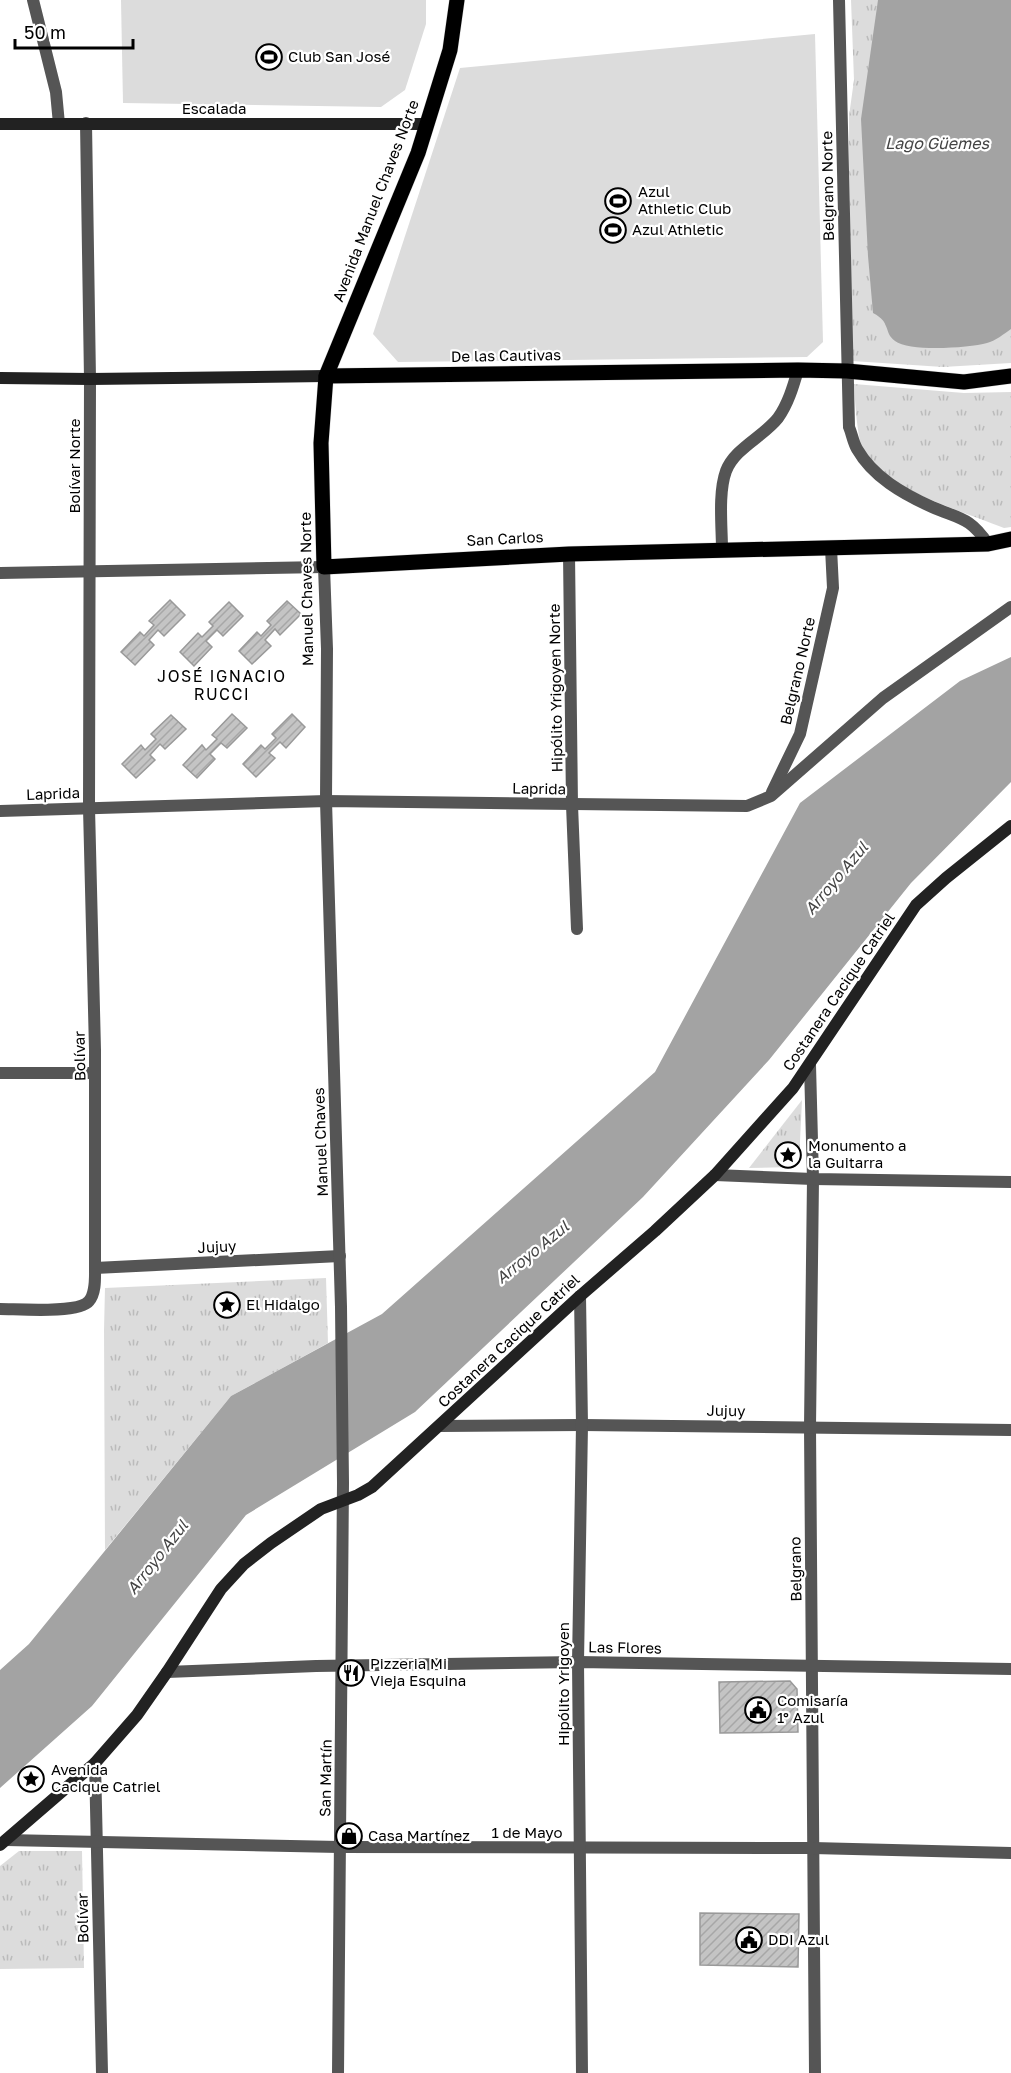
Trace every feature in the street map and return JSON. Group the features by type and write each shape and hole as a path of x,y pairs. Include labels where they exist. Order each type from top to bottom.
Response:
{"main road":[{"name":"Avenida Manuel Chaves Norte","path":"326,376 428,124 450,50 457,0"},
{"name":"Escalada","path":"0,124 428,124"},
{"name":"De las Cautivas","path":"0,378 90,379 798,370 847,371 964,382 1011,376"},
{"name":"Manuel Chaves Norte","path":"324,567 321,443 326,376"},
{"name":"San Carlos","path":"324,567 569,554 988,544 1011,539"},
{"name":"Costanera Cacique Catriel","path":"3,1843 95,1763 137,1715 221,1589 244,1564 321,1509 358,1495 372,1487 715,1175 794,1088 916,905 1011,826"}],"street":[{"path":"33,0 56,92 59,124"},
{"name":"Belgrano Norte","path":"839,0 849,427 856,448 871,467 895,489 972,523 988,544"},
{"name":"Bolívar Norte","path":"86,123 90,379 89,808"},
{"path":"722,550 723,483 727,468 736,456 777,419 786,405 798,370"},
{"name":"Belgrano Norte","path":"771,796 800,734 833,588 831,548"},
{"name":"Hipólito Yrigoyen Norte","path":"569,554 572,805 577,929"},
{"name":"San Carlos","path":"0,573 324,567"},
{"name":"Manuel Chaves Norte","path":"324,567 327,649 326,801"},
{"name":"Laprida","path":"0,811 326,801 747,806 771,796 883,698 1011,607"},
{"name":"Manuel Chaves","path":"326,801 340,1256 343,1483"},
{"name":"Bolívar","path":"0,1309 75,1308 88,1303 93,1295 96,1268 95,1073 89,808"},
{"name":"Belgrano","path":"810,1065 813,1179 810,1427 815,2073"},
{"path":"0,1073 95,1073"},
{"path":"715,1175 1011,1182"},
{"name":"Jujuy","path":"96,1268 340,1256"},
{"name":"Hipólito Yrigoyen","path":"580,1296 582,1425 578,1662 582,2073"},
{"name":"Jujuy","path":"440,1426 582,1425 1011,1430"},
{"name":"San Martín","path":"338,2073 343,1483"},
{"name":"Las Flores","path":"167,1672 343,1665 578,1662 1011,1670"},
{"name":"Bolívar","path":"95,1763 102,2073"},
{"name":"1 de Mayo","path":"3,1843 96,1841 339,1847 813,1848 1011,1853"}],"green space":[{"name":"Club San José","path":"121,0 426,0 426,24 405,90 381,107 123,103"},
{"name":"Lago Güemes","path":"851,0 1011,0 1011,363 943,367 852,361 849,116 854,80"},
{"name":"Azul Athletic Club","path":"815,34 823,342 807,357 398,362 373,334 460,68"},
{"path":"854,384 964,393 1011,392 1011,527 1004,528 948,507 908,489 875,466 862,446"},
{"path":"802,1100 799,1162 793,1167 749,1168"},
{"path":"326,1278 328,1343 231,1396 105,1550 105,1288"},
{"path":"19,1851 82,1851 84,1968 0,1969 0,1866"}],"water":[{"name":"Lago Güemes","path":"878,0 1011,0 1011,329 990,342 940,348 913,347 891,338 883,320 873,313 861,119"},
{"name":"Arroyo Azul","path":"1011,657 1011,782 911,883 769,1060 643,1197 415,1412 246,1515 92,1706 0,1788 0,1670 29,1644 231,1396 382,1314 655,1072 800,803 960,681"}],"building":[{"path":"170,600 185,615 164,636 158,630 149,640 154,645 135,665 121,652 140,632 144,636 154,625 149,621"},
{"path":"287,601 301,614 280,635 275,629 265,640 271,646 252,664 239,651 257,632 261,636 271,625 267,621"},
{"path":"229,602 243,616 223,636 217,630 206,641 212,647 194,666 180,652 198,633 202,637 213,626 209,622"},
{"path":"232,714 247,728 227,748 221,743 210,754 215,759 197,778 183,765 202,745 206,750 217,739 212,735"},
{"path":"292,714 305,727 286,748 280,742 269,753 275,758 256,777 243,764 261,745 265,749 276,738 272,734"},
{"path":"171,715 186,729 165,749 160,744 150,755 155,760 136,778 122,764 141,745 145,750 156,739 151,734"},
{"name":"Comisaría 1° Azul","path":"790,1681 797,1689 798,1732 720,1733 719,1682"},
{"name":"DDI Azul","path":"700,1913 799,1914 798,1967 700,1965"}],"place":[{"name":"Club San José","path":"269,57"},
{"name":"Azul Athletic Club","path":"618,201"},
{"name":"Azul Athletic","path":"613,230"},
{"name":"Monumento a la Guitarra","path":"788,1155"},
{"name":"El Hidalgo","path":"227,1305"},
{"name":"Pizzeria Mi Vieja Esquina","path":"351,1673"},
{"name":"Comisaría 1° Azul","path":"758,1710"},
{"name":"Avenida Cacique Catriel","path":"31,1779"},
{"name":"Casa Martínez","path":"349,1836"},
{"name":"DDI Azul","path":"749,1940"}],"district":[{"name":"JOSÉ IGNACIO RUCCI","path":"222,685"}]}
